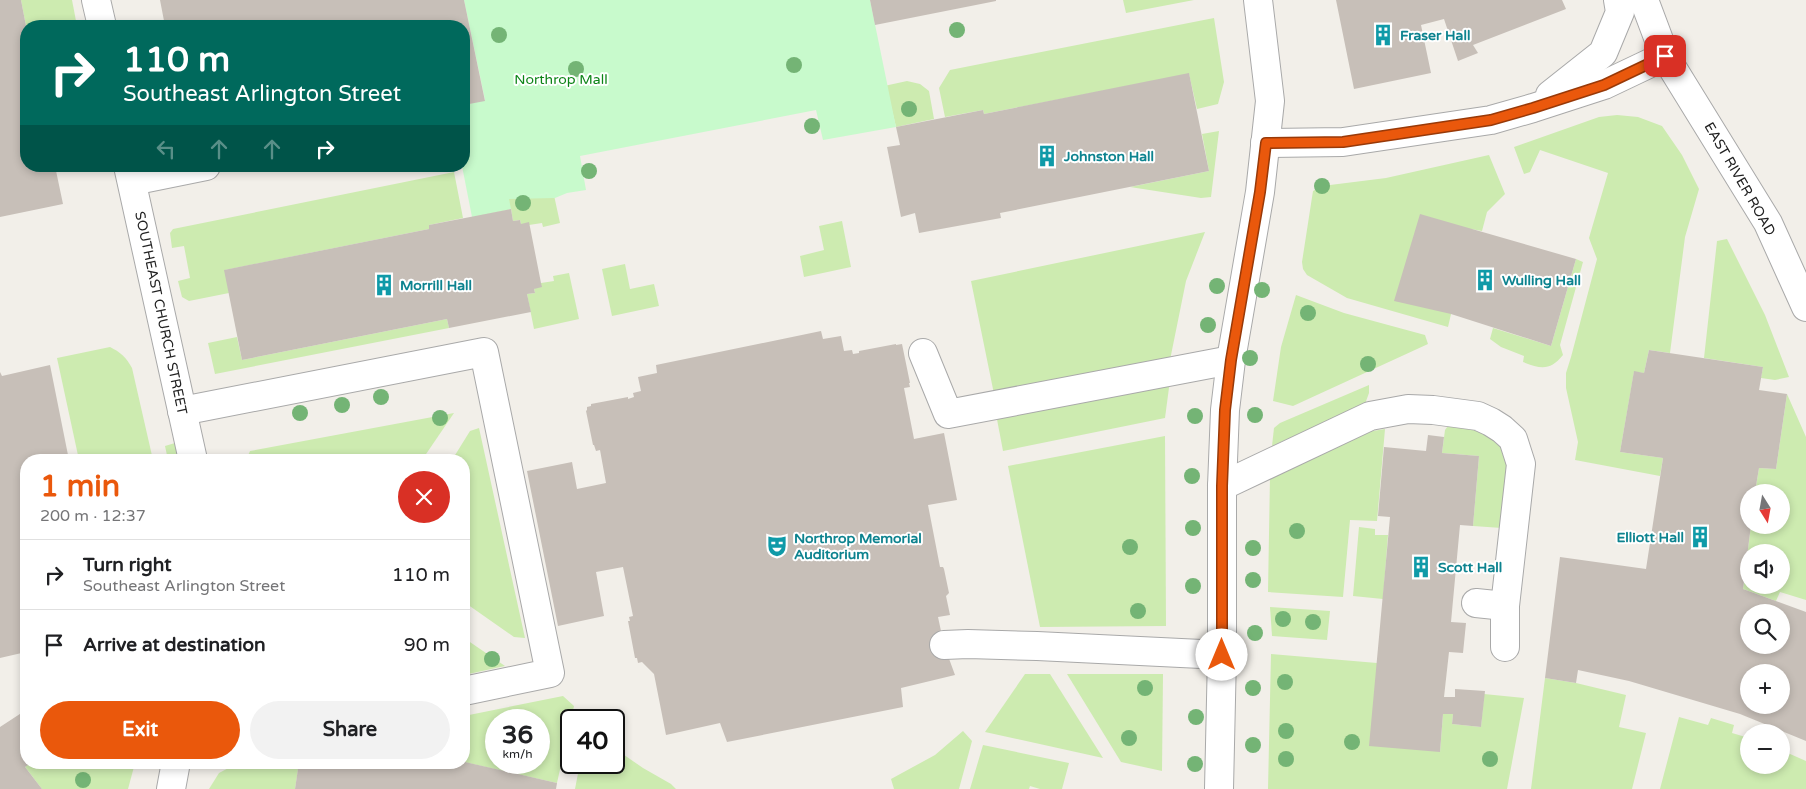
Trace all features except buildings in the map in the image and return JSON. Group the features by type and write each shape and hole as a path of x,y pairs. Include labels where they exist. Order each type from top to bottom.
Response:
{"street":[{"path":"96,0 101,20"},
{"path":"1219,789 1222,655 1222,486 1225,410 1231,360 1260,192 1270,101 1258,0"},
{"path":"1533,108 1603,53 1620,12 1618,0"},
{"name":"EAST RIVER ROAD","path":"1644,0 1665,56 1768,223 1806,307"},
{"path":"1266,143 1343,142 1491,120 1604,85 1665,56"},
{"path":"130,174 149,172"},
{"name":"SOUTHEAST CHURCH STREET","path":"130,174 192,454"},
{"path":"182,411 484,352 550,673 470,689"},
{"path":"923,353 948,414 1231,360"},
{"path":"1222,486 1370,416 1408,409 1433,410 1478,416 1502,429 1513,439 1521,464 1505,606 1505,647"},
{"path":"1476,603 1505,606"},
{"path":"951,639 1222,655"},
{"path":"171,789 175,769"}],"green space":[{"path":"21,0 72,0 76,20 25,20"},
{"name":"Northrop Mall","path":"464,0 870,0 896,127 823,140 816,110 580,156 586,190 567,193 555,198 509,199 511,209 472,217 463,172 470,172 470,104 485,100 470,29 470,20 468,20"},
{"path":"1123,0 1194,0 1126,13"},
{"path":"1214,18 1224,82 1218,104 1197,109 1189,74 984,114 983,110 945,117 939,88 950,70"},
{"path":"907,81 920,84 929,91 934,119 896,127 891,106 843,95"},
{"path":"1617,115 1638,117 1662,126 1682,155 1699,189 1685,237 1670,353 1649,350 1644,373 1634,372 1620,452 1663,458 1660,476 1575,460 1578,442 1566,388 1566,373 1597,259 1589,238 1608,173 1540,150 1530,172 1524,174 1514,147 1599,117"},
{"path":"1219,131 1211,197 1201,198 1130,187 1209,171 1202,134"},
{"path":"1489,155 1505,194 1487,212 1482,231 1471,229 1448,327 1347,298 1307,275 1303,269 1302,262 1313,191 1322,186 1386,178"},
{"path":"454,172 463,218 429,225 429,229 225,270 229,293 189,301 182,297 178,281 190,278 184,246 172,248 170,233 173,229"},
{"path":"549,172 560,223 543,227 542,223 521,224 520,220 513,221 511,209 477,216"},
{"path":"842,221 851,267 804,277 800,256 824,250 819,226"},
{"path":"1205,232 1186,281 1170,360 994,394 971,281"},
{"path":"1727,239 1765,315 1789,377 1775,380 1761,378 1763,367 1704,358 1717,241"},
{"path":"1576,259 1583,262 1560,345 1563,355 1554,364 1540,367 1523,362 1524,356 1501,347 1490,339 1493,328 1551,346"},
{"path":"625,264 630,289 654,284 659,306 612,316 602,269"},
{"path":"569,273 579,319 534,329 527,294 535,293 534,289 541,283 554,281 553,276"},
{"path":"1296,295 1344,313 1425,335 1428,344 1293,406 1273,401 1281,347"},
{"path":"447,319 449,328 215,374 208,343 237,337 242,360"},
{"path":"110,347 122,355 132,368 152,454 78,454 57,358"},
{"path":"1170,380 1165,418 1003,451 996,414"},
{"path":"1369,385 1369,393 1365,404 1272,446 1274,428 1280,423"},
{"path":"1787,394 1806,437 1806,600 1786,594 1790,594 1790,544 1749,544 1750,534 1790,534 1790,484 1756,484 1759,468 1776,469"},
{"path":"454,413 426,454 249,454 250,451"},
{"path":"1455,425 1483,430 1501,444 1508,462 1502,528 1473,526 1479,456 1442,453 1445,430 1448,426"},
{"path":"479,428 525,638 514,637 470,606 470,454 456,454 470,431"},
{"path":"1385,429 1377,521 1350,520 1343,597 1268,592 1270,476 1367,432"},
{"path":"1165,436 1166,626 1040,627 1008,466"},
{"path":"175,443 178,454 167,454 165,446"},
{"path":"1359,527 1375,529 1375,535 1388,535 1383,599 1353,596"},
{"path":"1757,594 1779,594 1776,601"},
{"path":"1270,607 1330,611 1327,640 1272,636"},
{"path":"470,642 505,666 470,674"},
{"path":"1271,654 1377,663 1440,752 1443,714 1453,714 1452,724 1481,727 1484,694 1524,698 1507,789 1268,789"},
{"path":"1025,674 1050,674 1103,758 985,732"},
{"path":"1067,674 1163,674 1162,771 1121,762"},
{"path":"1545,678 1626,695 1619,727 1646,733 1632,789 1531,789"},
{"path":"563,696 574,706 573,709 560,709 560,769 557,783 517,774 550,774 550,709 499,709"},
{"path":"485,712 485,767 470,763 470,715"},
{"path":"1679,717 1708,725 1711,718 1734,725 1732,733 1740,735 1740,774 1790,774 1790,754 1806,761 1806,789 1660,789"},
{"path":"963,731 972,741 959,789 894,789 891,779 935,755"},
{"path":"983,745 1069,763 1062,789 1040,789 1030,786 1029,789 970,789"},
{"path":"625,756 676,789 575,789 578,774 625,774"},
{"path":"27,769 133,769 128,789 42,789"},
{"path":"227,769 298,769 295,789 209,789 219,773"}],"place":[{"name":"Fraser Hall","path":"1383,35"},
{"name":"Johnston Hall","path":"1047,156"},
{"name":"Wulling Hall","path":"1485,280"},
{"name":"Morrill Hall","path":"384,285"},
{"name":"Elliott Hall","path":"1700,537"},
{"name":"Northrop Memorial Auditorium","path":"777,546"},
{"name":"Scott Hall","path":"1421,567"}],"route":[{"path":"1222,655 1222,486 1225,410 1231,360 1260,192 1266,143 1343,142 1491,120 1604,85 1665,56"}]}
